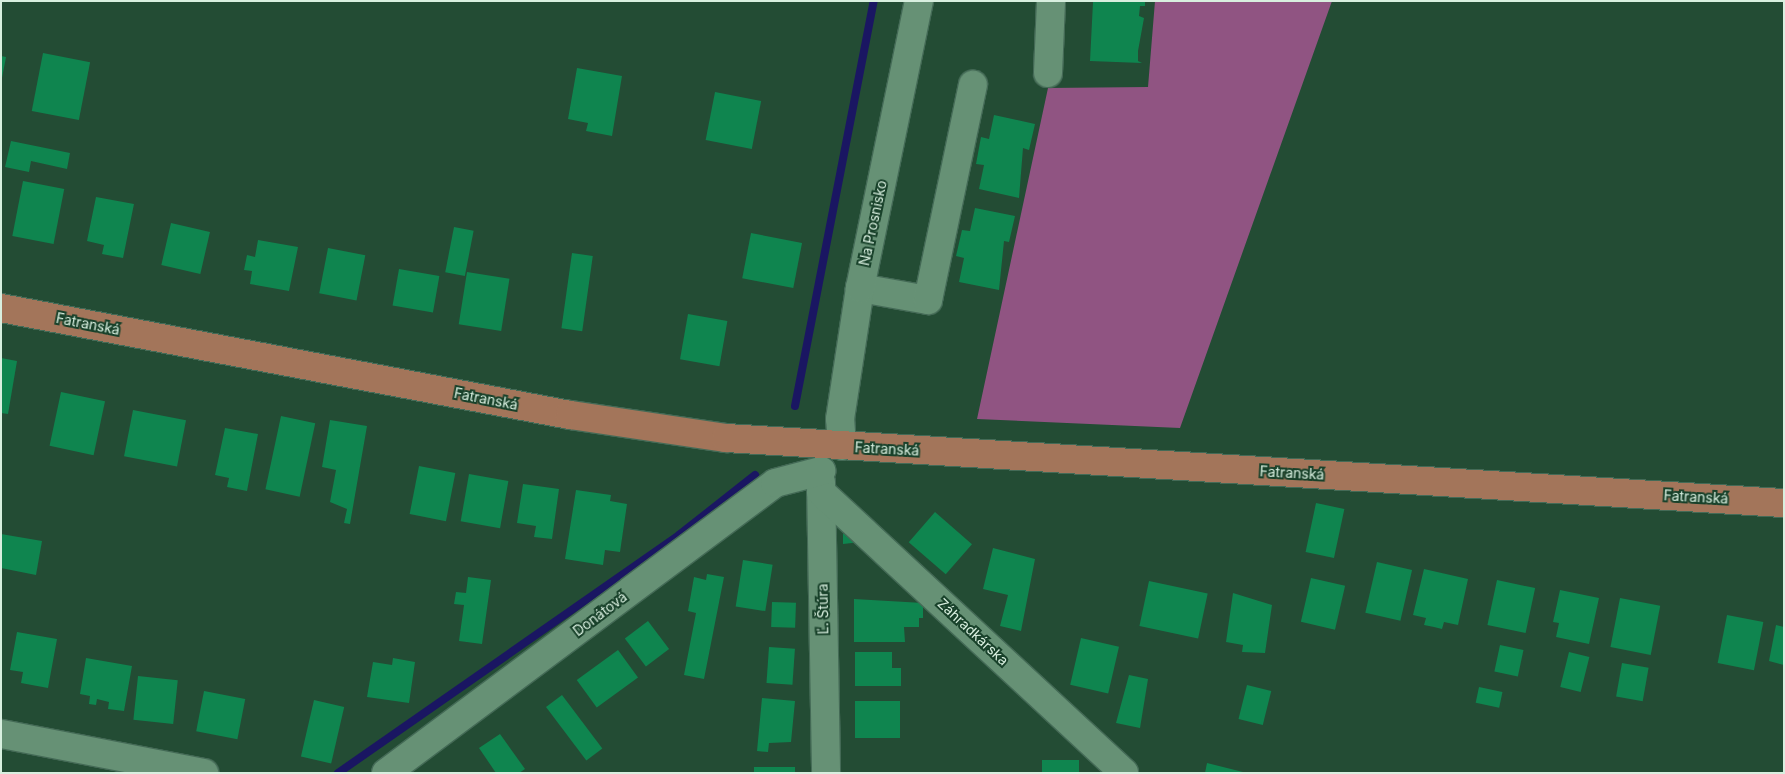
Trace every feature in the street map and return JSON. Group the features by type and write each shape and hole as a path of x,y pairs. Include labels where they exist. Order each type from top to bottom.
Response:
{"main road":[{"name":"Fatranská","path":"1,308 827,464 1784,503"}],"street":[{"name":"Na Prosnisko","path":"827,464 840,419 860,288 919,1"},
{"path":"1048,73 1051,1"},
{"path":"860,288 928,300 973,85"},
{"name":"Donátová","path":"386,773 776,483 827,464"},
{"name":"Ľ. Štúra","path":"826,773 827,464"},
{"name":"Záhradkárska","path":"827,464 1124,773"},
{"path":"1,734 204,773"}],"shaded area":[{"path":"1155,1 1332,1 1180,428 977,419 1048,88 1148,87"}],"building":[{"path":"1145,1 1145,6 1140,6 1139,16 1144,18 1138,51 1138,61 1142,63 1090,61 1093,2"},
{"path":"43,53 90,62 79,120 32,111"},
{"path":"1,56 6,57 2,78 1,78"},
{"path":"577,68 622,76 612,136 586,131 588,123 568,119"},
{"path":"715,92 761,101 752,149 706,140"},
{"path":"994,115 1035,124 1029,150 1023,148 1019,198 979,189 984,165 976,164 981,137 989,139"},
{"path":"11,141 70,153 67,169 31,161 29,172 5,167"},
{"path":"23,181 64,189 54,244 12,236"},
{"path":"96,197 134,204 123,258 102,254 104,245 87,241"},
{"path":"975,208 1015,216 1009,242 1004,241 999,290 959,282 964,258 956,256 962,230 970,231"},
{"path":"171,223 210,232 200,274 161,265"},
{"path":"454,227 474,231 465,276 445,272"},
{"path":"751,233 802,243 793,288 742,278"},
{"path":"258,240 298,247 289,291 250,284 252,271 244,270 247,255 255,257"},
{"path":"328,248 365,255 357,300 319,293"},
{"path":"572,253 593,256 582,331 561,328"},
{"path":"399,269 439,276 433,313 393,305"},
{"path":"467,272 509,279 501,331 459,324"},
{"path":"688,314 727,321 719,366 680,359"},
{"path":"1,358 17,361 8,414 1,413"},
{"path":"61,392 105,401 94,455 50,446"},
{"path":"133,410 186,420 177,466 124,456"},
{"path":"281,416 315,423 300,497 265,489"},
{"path":"330,420 367,426 350,524 344,523 347,509 330,502 336,470 322,467"},
{"path":"225,428 258,434 247,491 227,487 229,478 215,475"},
{"path":"419,466 455,473 446,521 410,514"},
{"path":"469,474 508,481 500,528 461,521"},
{"path":"523,484 559,489 552,539 534,537 536,526 517,523"},
{"path":"576,490 611,495 610,501 627,504 620,552 605,550 603,565 565,559"},
{"path":"1316,503 1344,509 1334,558 1306,552"},
{"path":"935,512 972,544 946,574 909,542"},
{"path":"861,533 861,542 843,544 843,534"},
{"path":"1,534 42,541 36,575 1,568"},
{"path":"993,548 1035,559 1021,631 1000,626 1008,595 983,589"},
{"path":"743,560 773,565 765,611 736,606"},
{"path":"1377,562 1412,570 1400,621 1365,613"},
{"path":"1424,569 1468,579 1458,625 1444,622 1442,629 1424,625 1426,618 1413,615"},
{"path":"707,574 724,577 704,679 684,675 696,613 688,611 694,577 706,580"},
{"path":"468,577 491,580 482,644 459,641 464,605 454,604 456,592 466,593"},
{"path":"1311,578 1345,586 1335,630 1301,622"},
{"path":"1497,580 1535,588 1526,633 1487,625"},
{"path":"1149,581 1208,593 1198,638 1139,626"},
{"path":"1560,590 1599,598 1589,644 1556,637 1559,623 1553,622"},
{"path":"1233,593 1272,605 1265,653 1242,652 1243,645 1226,642"},
{"path":"1620,598 1660,606 1651,655 1610,647"},
{"path":"854,599 923,603 923,618 919,618 919,627 904,627 905,642 854,642"},
{"path":"772,602 796,603 795,628 771,627"},
{"path":"1727,615 1763,622 1754,670 1718,663"},
{"path":"648,621 669,649 646,666 625,638"},
{"path":"1776,625 1784,627 1784,665 1769,661"},
{"path":"17,632 57,639 48,688 21,683 23,672 10,670"},
{"path":"1081,638 1119,647 1108,694 1070,685"},
{"path":"1500,645 1523,650 1518,676 1494,671"},
{"path":"769,647 795,649 792,685 766,683"},
{"path":"618,650 638,678 597,707 577,680"},
{"path":"855,652 892,652 892,668 901,668 901,686 855,686"},
{"path":"1569,652 1589,657 1581,692 1560,687"},
{"path":"86,658 132,666 124,711 108,709 109,702 97,699 96,705 89,704 90,696 80,694"},
{"path":"393,658 415,662 409,703 367,697 373,662 392,665"},
{"path":"1622,663 1649,668 1643,701 1616,696"},
{"path":"1129,675 1148,679 1140,728 1116,723"},
{"path":"138,676 178,680 173,724 133,720"},
{"path":"1247,685 1271,691 1263,725 1239,719"},
{"path":"1479,687 1502,692 1499,708 1476,703"},
{"path":"204,691 245,699 237,739 196,731"},
{"path":"562,695 602,749 586,761 546,707"},
{"path":"762,698 795,701 791,742 769,743 768,752 757,751"},
{"path":"314,700 344,707 331,763 301,757"},
{"path":"855,701 900,701 900,738 855,738"},
{"path":"500,734 525,769 519,773 496,773 479,748"},
{"path":"1042,760 1079,760 1079,773 1042,773"},
{"path":"1207,763 1243,772 1243,773 1205,773"},
{"path":"754,767 795,767 795,773 754,773"}],"waterway":[{"path":"795,406 874,1"},
{"path":"338,773 679,535 755,475"}]}
